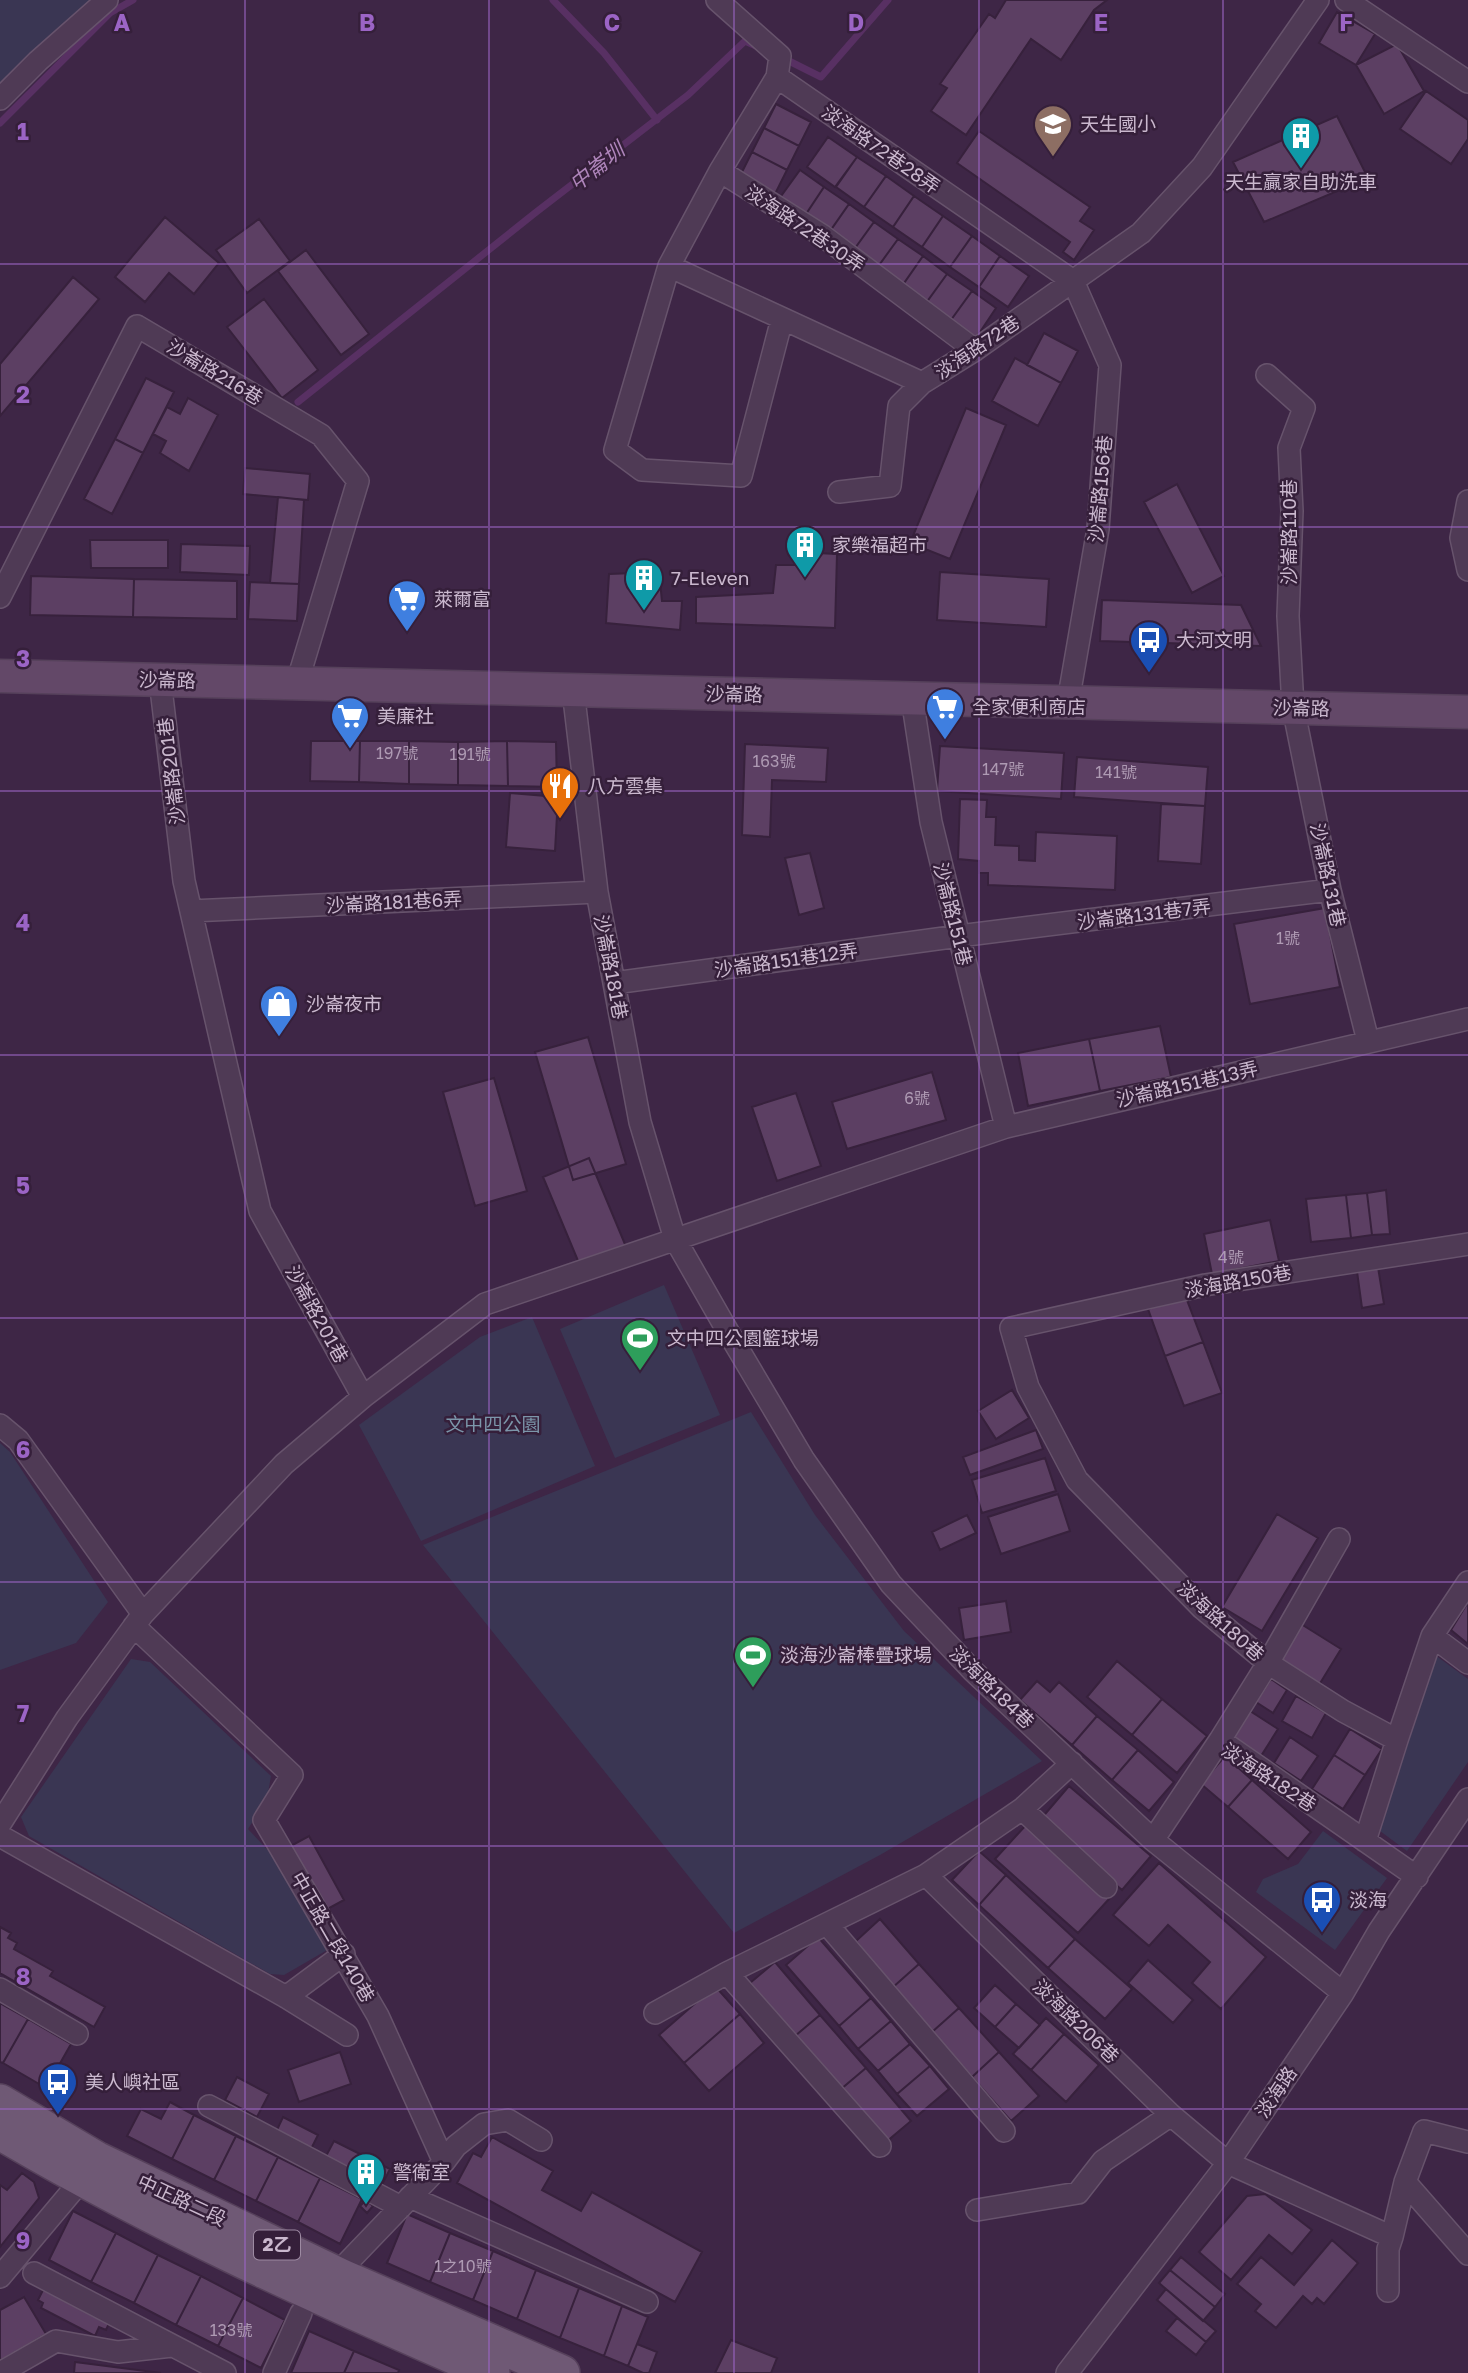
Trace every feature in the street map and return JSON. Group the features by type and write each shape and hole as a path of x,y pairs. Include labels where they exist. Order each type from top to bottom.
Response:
{"main road":[{"name":"中正路二段","path":"0,2102 90,2170 333,2304 492,2373"},
{"name":"中正路二段","path":"0,2132 562,2373"}],"street":[{"path":"0,99 107,0"},
{"path":"717,0 780,56 777,77 720,172 669,266 615,450 642,470 741,476 782,318"},
{"name":"淡海路72巷","path":"669,266 922,383 975,350 1141,233 1202,167 1318,0"},
{"path":"1346,0 1468,82"},
{"name":"淡海路72巷28弄","path":"777,77 1073,281"},
{"name":"淡海路72巷30弄","path":"720,172 823,236 975,350"},
{"name":"沙崙路156巷","path":"1068,702 1098,529 1110,365 1073,281"},
{"name":"沙崙路216巷","path":"0,597 138,326 321,435 358,481 297,683"},
{"name":"沙崙路110巷","path":"1268,375 1304,408 1289,448 1292,511 1288,616 1293,707"},
{"path":"839,492 890,486 898,406 922,383"},
{"path":"1468,501 1461,538 1468,569"},
{"name":"沙崙路","path":"0,676 1468,712"},
{"name":"沙崙路201巷","path":"160,680 184,881 260,1211 363,1397"},
{"name":"沙崙路181巷","path":"573,690 597,892 614,984 640,1122 675,1239"},
{"name":"沙崙路151巷","path":"912,698 931,822 1006,1127"},
{"name":"沙崙路131巷","path":"1293,707 1330,890 1368,1041"},
{"name":"沙崙路131巷7弄","path":"959,936 1330,890"},
{"name":"沙崙路181巷6弄","path":"191,911 597,892"},
{"name":"沙崙路151巷12弄","path":"614,984 959,936"},
{"name":"沙崙路151巷13弄","path":"1006,1127 1468,1019"},
{"path":"0,1824 67,1718 139,1620 284,1464 363,1397 485,1304 1006,1127"},
{"name":"淡海路184巷","path":"675,1239 804,1460 891,1584 973,1671 1153,1840 1343,1993"},
{"name":"淡海路150巷","path":"1011,1328 1205,1285 1468,1244"},
{"name":"淡海路180巷","path":"1011,1328 1028,1387 1077,1480 1202,1608 1268,1663 1343,1711 1397,1740"},
{"path":"0,1425 18,1440 139,1620"},
{"path":"1220,1740 1339,1539"},
{"path":"1365,1841 1432,1636 1468,1582"},
{"name":"中正路二段140巷","path":"139,1620 292,1775 264,1820 379,2016 444,2162"},
{"path":"1432,1636 1468,1663"},
{"name":"淡海路182巷","path":"1153,1840 1220,1740 1417,1877"},
{"path":"656,2012 727,1973 926,1875 1022,1809 1072,1763"},
{"name":"淡海路","path":"1067,2373 1228,2163 1343,1993 1379,1931 1468,1799"},
{"path":"1022,1809 1106,1887"},
{"path":"0,1836 286,1997 347,2035"},
{"name":"淡海路206巷","path":"926,1875 1171,2115 1228,2163 1392,2237"},
{"path":"827,1924 1004,2131"},
{"path":"286,1997 344,1954"},
{"path":"727,1973 880,2146"},
{"path":"0,1989 77,2034"},
{"path":"209,2106 406,2202 648,2302"},
{"path":"978,2210 1078,2193 1103,2161 1171,2115"},
{"path":"342,2277 348,2262 444,2162 456,2146 484,2124 508,2120 541,2140"},
{"path":"1388,2291 1388,2249 1405,2182 1424,2131 1468,2142"},
{"path":"0,2277 90,2170"},
{"path":"1405,2182 1468,2254"},
{"path":"34,2273 225,2373"},
{"path":"274,2373 301,2313"},
{"path":"0,2373 56,2341 118,2352 172,2346"}],"green space":[{"path":"0,0 95,0 0,89"},
{"name":"文中四公園籃球場","path":"664,1285 720,1415 615,1458 560,1329"},
{"name":"文中四公園","path":"532,1317 595,1466 421,1541 359,1425 480,1337"},
{"name":"淡海沙崙棒疊球場","path":"751,1412 815,1515 904,1631 1042,1761 880,1855 734,1933 423,1545"},
{"path":"0,1443 10,1452 108,1602 76,1643 0,1670"},
{"path":"1435,1655 1468,1679 1468,1762 1407,1851 1376,1828"},
{"path":"131,1659 150,1662 271,1776 267,1799 248,1829 279,1862 329,1949 284,1975 270,1974 29,1836 21,1817"},
{"path":"1323,1831 1387,1878 1335,1950 1256,1892 1263,1879 1298,1864"}],"building":[{"path":"1006,0 1107,0 1094,10 1061,60 1031,39 966,135 931,111 947,88 940,84 989,14 995,18"},
{"path":"1337,12 1375,34 1356,65 1319,43"},
{"path":"1397,44 1424,91 1384,114 1356,65"},
{"path":"1426,91 1468,120 1468,139 1451,164 1400,129"},
{"path":"776,104 811,122 799,146 764,128"},
{"name":"天生贏家自助洗車","path":"1337,116 1368,178 1264,222 1233,162"},
{"path":"764,128 799,146 787,170 752,152"},
{"path":"979,131 1090,207 1080,221 1094,230 1074,260 1063,252 1070,242 957,163"},
{"path":"828,137 857,157 835,187 807,167"},
{"path":"752,152 787,170 775,194 740,176"},
{"path":"857,157 886,176 864,207 836,187"},
{"path":"800,170 824,187 804,217 779,199"},
{"path":"886,176 914,196 893,227 864,207"},
{"path":"824,187 849,204 828,234 804,217"},
{"path":"914,196 943,216 922,247 893,227"},
{"path":"849,204 874,222 853,251 828,234"},
{"path":"943,216 972,236 950,267 922,247"},
{"path":"165,217 219,263 194,294 169,273 145,302 115,277"},
{"path":"259,219 290,261 247,293 216,250"},
{"path":"874,222 898,239 877,268 853,251"},
{"path":"972,236 1000,256 979,287 950,267"},
{"path":"898,239 923,256 902,286 877,268"},
{"path":"306,250 369,334 341,355 278,271"},
{"path":"923,256 947,274 926,303 902,286"},
{"path":"1000,256 1029,276 1008,307 979,287"},
{"path":"947,274 972,291 951,320 926,303"},
{"path":"73,277 99,299 0,416 0,364"},
{"path":"972,291 996,308 976,338 951,320"},
{"path":"264,299 318,370 282,398 227,327"},
{"path":"1044,333 1078,351 1061,383 1027,365"},
{"path":"1015,358 1061,383 1038,426 992,401"},
{"path":"146,378 174,392 143,453 115,439"},
{"path":"188,398 218,415 189,471 160,453 166,441 153,434 167,407 180,414"},
{"path":"966,408 1006,425 950,559 910,543"},
{"path":"115,439 143,453 112,514 84,499"},
{"path":"245,468 310,474 308,500 243,494"},
{"path":"1177,484 1224,576 1192,593 1144,502"},
{"path":"278,497 304,500 299,584 270,583"},
{"path":"90,540 168,540 168,568 91,568"},
{"path":"181,544 250,546 249,575 180,572"},
{"name":"家樂福超市","path":"797,552 837,554 835,628 696,623 696,597 773,593 776,565 796,565"},
{"name":"7-Eleven","path":"659,572 662,601 682,601 680,630 606,623 609,574"},
{"path":"940,572 1049,579 1046,627 937,620"},
{"path":"31,576 134,579 133,617 30,615"},
{"path":"134,579 237,581 237,619 133,617"},
{"path":"250,582 299,584 297,621 248,619"},
{"path":"1102,600 1241,605 1261,646 1100,641"},
{"path":"311,741 360,741 359,782 310,781"},
{"path":"360,741 409,741 409,784 359,782"},
{"path":"409,741 458,742 458,785 409,784"},
{"path":"507,741 556,742 557,787 508,786"},
{"path":"507,741 508,786 458,785 458,742"},
{"path":"745,744 828,748 826,782 772,780 770,837 742,835"},
{"path":"940,746 1064,753 1061,799 937,791"},
{"path":"1077,757 1208,767 1205,806 1074,797"},
{"path":"510,793 558,797 555,851 506,847"},
{"path":"960,799 987,800 986,817 996,817 995,845 1019,846 1019,860 1035,861 1036,832 1117,836 1115,890 988,885 988,873 979,873 979,861 958,859"},
{"path":"1161,804 1205,806 1201,864 1158,861"},
{"path":"810,853 824,908 799,915 785,858"},
{"path":"1325,908 1340,987 1250,1004 1234,924"},
{"path":"1160,1026 1171,1077 1100,1091 1089,1039"},
{"path":"588,1037 626,1164 573,1180 535,1052"},
{"path":"1089,1039 1100,1091 1028,1106 1018,1053"},
{"path":"932,1072 946,1120 847,1149 832,1102"},
{"path":"494,1078 527,1191 475,1206 443,1092"},
{"path":"796,1093 821,1166 777,1181 752,1107"},
{"path":"589,1158 627,1249 581,1268 543,1177"},
{"path":"1386,1190 1390,1234 1372,1235 1367,1193"},
{"path":"1367,1193 1372,1235 1351,1238 1346,1195"},
{"path":"1346,1195 1351,1238 1311,1242 1306,1199"},
{"path":"1270,1220 1279,1261 1212,1274 1204,1234"},
{"path":"1377,1261 1384,1304 1362,1308 1356,1264"},
{"path":"1185,1295 1203,1342 1165,1356 1148,1309"},
{"path":"1203,1342 1222,1393 1184,1406 1165,1356"},
{"path":"1012,1390 1029,1418 996,1439 978,1411"},
{"path":"1036,1430 1043,1449 970,1475 963,1457"},
{"path":"1045,1458 1056,1491 982,1513 972,1480"},
{"path":"1058,1494 1070,1531 1001,1554 988,1517"},
{"path":"1277,1514 1318,1538 1262,1631 1222,1607"},
{"path":"967,1515 976,1533 940,1550 932,1532"},
{"path":"1006,1601 1011,1632 964,1640 959,1608"},
{"path":"1468,1602 1468,1644 1451,1630"},
{"path":"1301,1624 1341,1649 1319,1685 1278,1660"},
{"path":"1117,1661 1162,1699 1132,1735 1087,1697"},
{"path":"1271,1679 1287,1690 1273,1713 1256,1702"},
{"path":"1037,1681 1050,1692 1059,1682 1097,1716 1072,1745 1020,1700"},
{"path":"1296,1696 1326,1713 1312,1738 1282,1721"},
{"path":"1162,1699 1207,1736 1177,1773 1132,1735"},
{"path":"1250,1711 1278,1729 1261,1756 1233,1738"},
{"path":"1097,1716 1138,1750 1112,1780 1072,1745"},
{"path":"1350,1729 1382,1749 1365,1775 1334,1755"},
{"path":"1290,1737 1318,1756 1301,1781 1274,1763"},
{"path":"1138,1750 1174,1782 1149,1811 1112,1780"},
{"path":"1334,1755 1365,1775 1343,1809 1312,1789"},
{"path":"1225,1756 1252,1780 1228,1807 1201,1784"},
{"path":"1252,1780 1311,1832 1288,1859 1228,1807"},
{"path":"1069,1786 1151,1856 1122,1890 1040,1820"},
{"path":"1026,1825 1109,1899 1078,1933 995,1859"},
{"path":"309,1836 344,1900 322,1912 287,1848"},
{"path":"979,1851 1006,1875 979,1905 952,1880"},
{"path":"1159,1863 1266,1957 1221,2009 1192,1983 1210,1962 1168,1925 1149,1946 1113,1915"},
{"path":"1006,1875 1075,1939 1048,1968 979,1905"},
{"path":"880,1919 919,1964 892,1988 856,1941"},
{"path":"0,1927 11,1933 8,1938 17,1943 14,1949 53,1971 50,1976 105,2007 94,2027 0,1973"},
{"path":"818,1937 871,1998 839,2026 786,1965"},
{"path":"1075,1939 1132,1989 1105,2019 1048,1968"},
{"path":"1148,1960 1193,2000 1173,2023 1128,1983"},
{"path":"775,1962 820,2015 795,2036 750,1983"},
{"path":"919,1964 959,2008 932,2032 892,1988"},
{"path":"995,1985 1016,2004 995,2027 974,2008"},
{"path":"715,1986 740,2014 684,2063 659,2035"},
{"path":"871,1998 891,2021 858,2049 839,2026"},
{"path":"0,2003 28,2019 3,2063 0,2062"},
{"path":"1016,2004 1040,2025 1019,2048 995,2027"},
{"path":"959,2008 999,2052 972,2077 932,2032"},
{"path":"740,2014 764,2043 709,2091 684,2063"},
{"path":"820,2015 866,2068 841,2089 795,2036"},
{"path":"1046,2018 1064,2034 1031,2070 1013,2054"},
{"path":"28,2019 71,2044 46,2088 3,2063"},
{"path":"891,2021 910,2044 878,2071 858,2049"},
{"path":"1064,2034 1099,2065 1066,2102 1031,2070"},
{"path":"910,2044 930,2066 897,2094 878,2071"},
{"path":"340,2052 351,2084 299,2102 288,2070"},
{"path":"999,2052 1039,2096 1011,2121 972,2077"},
{"path":"930,2066 949,2089 917,2116 897,2094"},
{"path":"866,2068 911,2121 886,2142 841,2089"},
{"path":"237,2077 269,2094 257,2117 225,2100"},
{"path":"170,2102 194,2115 172,2159 127,2136 141,2109 161,2119"},
{"path":"194,2115 236,2136 214,2180 172,2159"},
{"path":"283,2117 318,2135 311,2149 276,2132"},
{"path":"236,2136 278,2157 256,2201 214,2180"},
{"path":"492,2137 553,2171 542,2190 581,2211 592,2192 702,2252 675,2302 457,2183 473,2153 481,2157"},
{"path":"334,2141 390,2169 382,2185 326,2156"},
{"path":"278,2157 320,2178 298,2222 256,2201"},
{"path":"22,2173 34,2182 39,2198 0,2247 0,2185 7,2190"},
{"path":"320,2178 362,2199 340,2244 298,2222"},
{"path":"1265,2194 1312,2230 1292,2254 1269,2235 1231,2280 1199,2252 1247,2196"},
{"name":"警衛室","path":"366,2200 373,2206 367,2213 360,2206"},
{"path":"73,2211 116,2233 91,2282 49,2260"},
{"path":"407,2214 450,2233 430,2282 387,2263"},
{"path":"116,2233 158,2255 134,2303 91,2282"},
{"path":"450,2233 493,2251 473,2300 430,2282"},
{"path":"1332,2240 1358,2263 1324,2304 1317,2298 1312,2304 1303,2296 1276,2328 1255,2311 1261,2304 1237,2284 1261,2257 1294,2285"},
{"path":"493,2251 536,2270 517,2319 473,2300"},
{"path":"158,2255 201,2276 176,2325 134,2303"},
{"path":"1181,2257 1225,2294 1215,2307 1170,2270"},
{"path":"536,2270 579,2288 560,2338 517,2319"},
{"path":"1170,2270 1215,2307 1203,2321 1159,2283"},
{"path":"201,2276 243,2298 218,2346 176,2325"},
{"path":"45,2286 111,2319 106,2330 99,2327 95,2336 41,2308 43,2303 38,2300"},
{"path":"579,2288 622,2306 604,2356 560,2338"},
{"path":"1166,2289 1216,2331 1206,2342 1157,2300"},
{"path":"24,2297 46,2334 0,2361 0,2310"},
{"path":"243,2298 285,2320 261,2368 218,2346"},
{"path":"622,2306 648,2317 628,2366 604,2356"},
{"path":"1177,2318 1206,2342 1196,2355 1166,2331"},
{"path":"309,2331 354,2351 344,2373 291,2373"},
{"path":"731,2340 777,2358 771,2373 715,2373"},
{"path":"637,2344 657,2352 649,2373 628,2366"},
{"path":"354,2351 399,2370 398,2373 344,2373"},
{"path":"75,2362 161,2373 74,2373"}],"waterway":[{"name":"中崙圳","path":"0,123 110,13 133,0"},
{"path":"553,0 604,53 657,120"},
{"name":"中崙圳","path":"783,58 821,77 888,0"},
{"name":"中崙圳","path":"298,402 688,95 745,41 756,46"}],"place":[{"name":"天生國小","path":"1053,158"},
{"name":"天生贏家自助洗車","path":"1301,170"},
{"name":"家樂福超市","path":"805,579"},
{"name":"7-Eleven","path":"644,612"},
{"name":"萊爾富","path":"407,633"},
{"name":"大河文明","path":"1149,674"},
{"name":"全家便利商店","path":"945,741"},
{"name":"美廉社","path":"350,750"},
{"name":"八方雲集","path":"560,820"},
{"name":"沙崙夜市","path":"279,1038"},
{"name":"文中四公園籃球場","path":"640,1372"},
{"name":"淡海沙崙棒疊球場","path":"753,1689"},
{"name":"淡海","path":"1322,1934"},
{"name":"美人嶼社區","path":"58,2116"},
{"name":"警衛室","path":"366,2206"}]}
